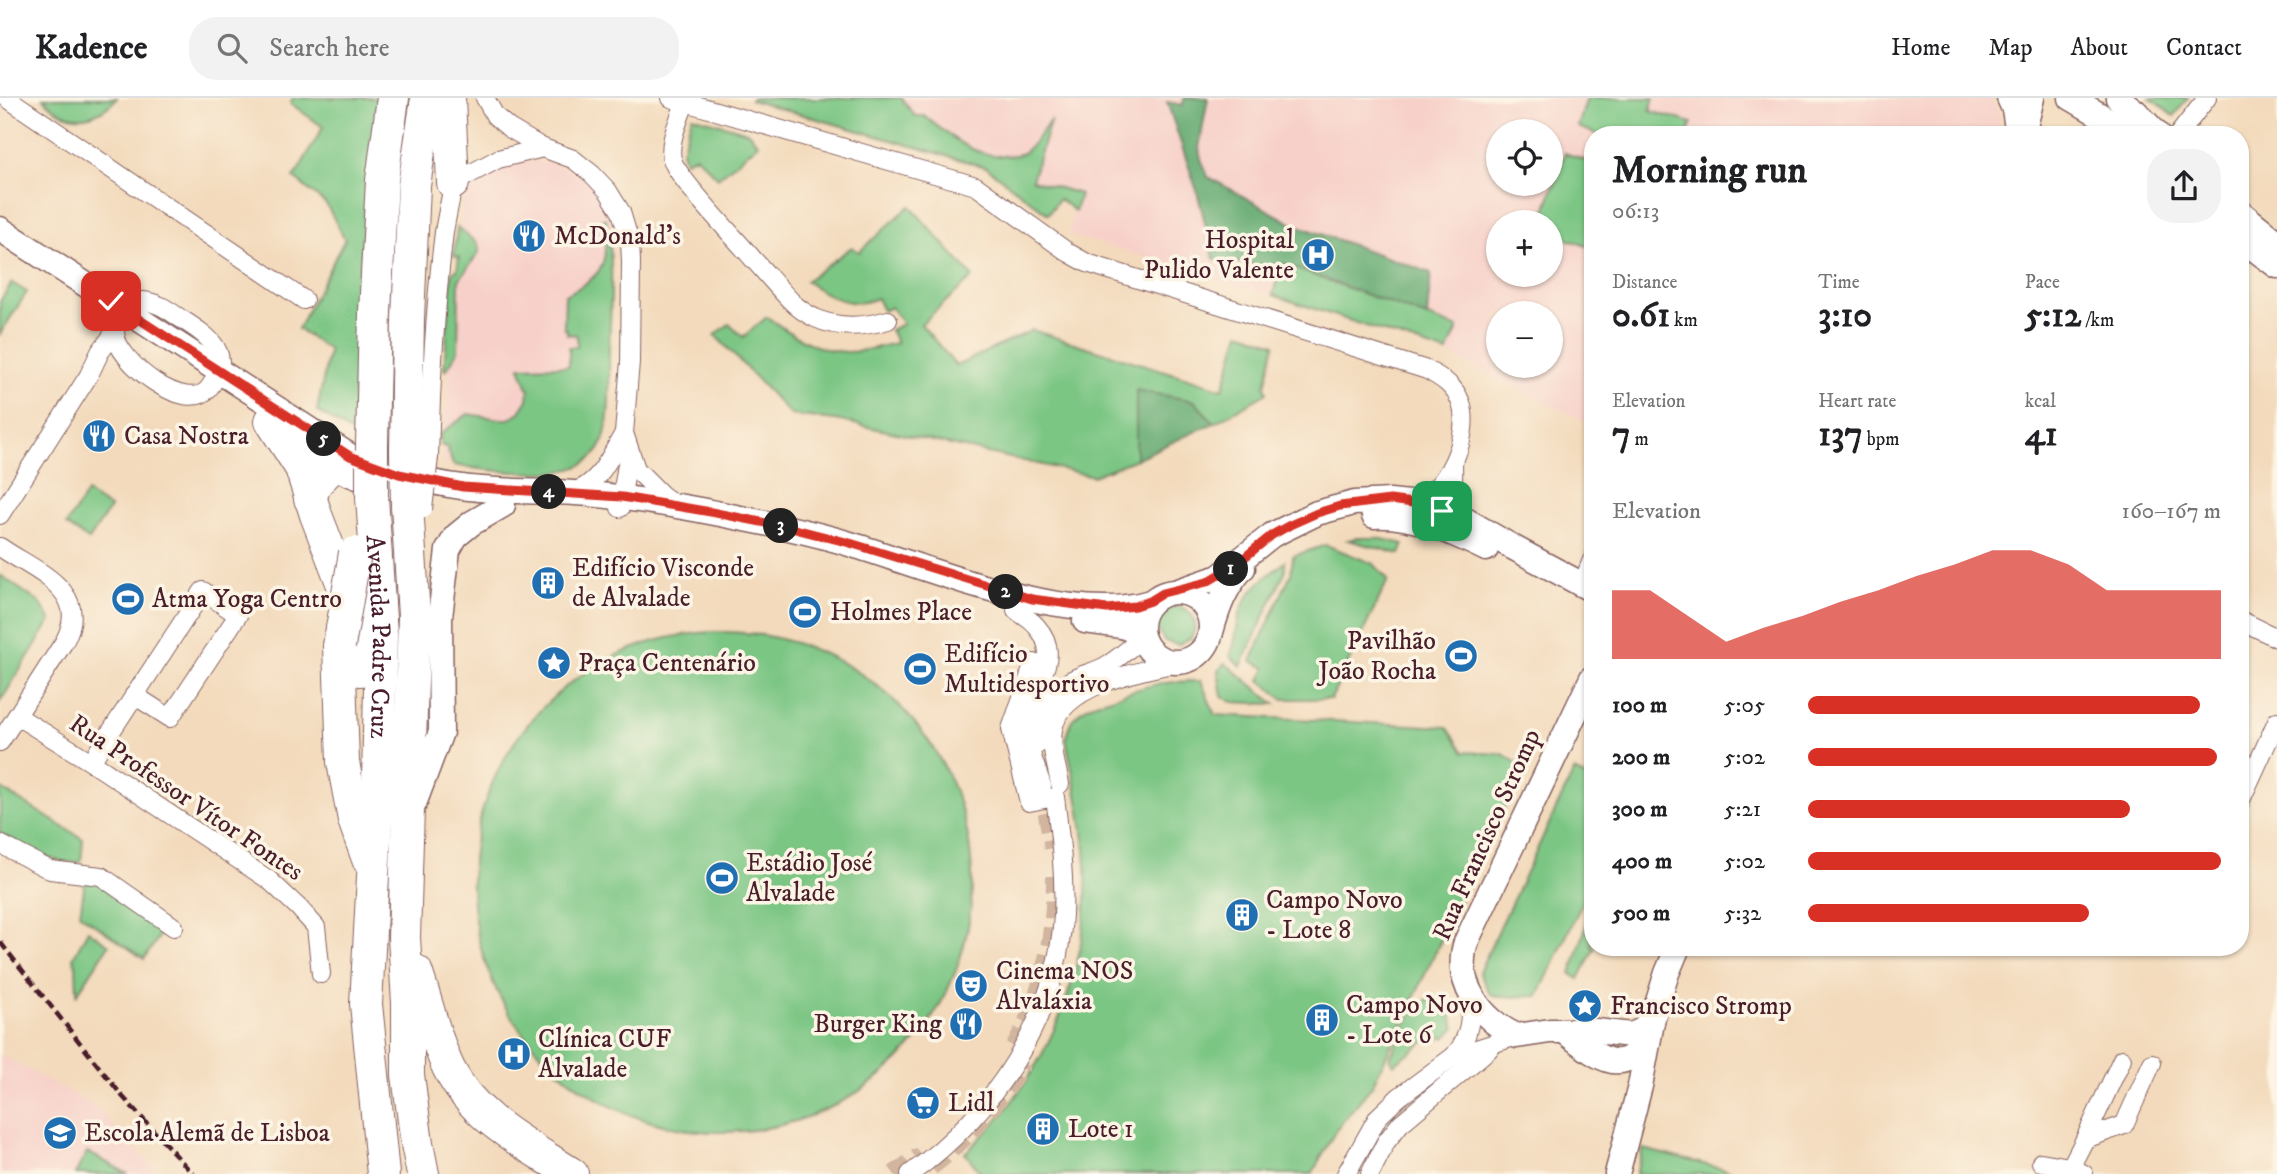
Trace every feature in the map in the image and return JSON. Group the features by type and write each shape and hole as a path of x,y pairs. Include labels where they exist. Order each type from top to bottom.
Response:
{"highway":[{"name":"Avenida Padre Cruz","path":"381,1171 366,1004 378,785 382,634 372,497 375,312 382,180 393,98"},
{"name":"Avenida Padre Cruz","path":"423,1174 408,1075 404,937 418,454 408,318 414,186 427,98"},
{"path":"449,98 453,183"},
{"path":"271,421 302,468 310,499 360,629 359,741 354,820"},
{"path":"310,499 316,483 333,466"},
{"path":"372,497 355,553 339,646 343,762 354,820 372,870"},
{"path":"404,937 438,1040 449,1068 463,1091 477,1108 502,1129 572,1174"}],"street":[{"path":"7,98 304,300"},
{"name":"Avenida Padre Cruz","path":"418,454 438,303 444,231 466,98"},
{"path":"485,98 495,116 509,128 543,148 573,159 592,174 608,191 621,212 630,242 630,362 621,503"},
{"path":"2009,98 2019,126"},
{"path":"2024,126 2032,98"},
{"path":"2071,98 2118,126"},
{"path":"2118,98 2149,126"},
{"path":"2185,126 2207,98"},
{"path":"888,320 862,326 837,325 813,317 793,303 687,183 672,161 678,100 976,186 1069,253 1087,262 1427,370 1453,388 1461,401 1464,415 1464,428 1453,464 1453,507"},
{"path":"453,183 498,159 543,148"},
{"path":"2249,219 2277,242"},
{"path":"0,229 121,322"},
{"path":"0,244 121,322 350,456 373,455 399,474 463,487 571,493 621,503 848,556 1016,610 1122,626 1141,635"},
{"path":"2249,245 2277,266"},
{"path":"0,515 89,375 100,352 121,322 141,301 163,307 200,331 215,346 218,353 216,377 201,395 184,395 150,380 133,366 121,351 121,322"},
{"path":"89,375 110,363 119,362 133,366"},
{"path":"216,377 333,466 351,476 396,489 440,498 503,505 677,505 850,543 1032,599 1107,609 1135,606 1163,593 1178,591 1219,576 1272,535 1317,513 1354,503 1390,500 1404,510 1584,590"},
{"path":"571,493 587,486 598,476 627,441"},
{"path":"627,441 636,469 662,495 677,505"},
{"path":"333,466 373,455"},
{"path":"1034,663 1011,729 1029,802 1048,784 1052,730 1059,713 1069,701 1084,691 1130,674 1192,658 1208,643 1220,601 1236,575 1278,542 1304,528 1331,520 1404,510 1430,494 1453,464"},
{"path":"407,825 441,732 440,617 447,550 456,536 472,523 503,505"},
{"path":"1404,510 1423,516 1453,507"},
{"path":"1453,507 1514,548 1584,589"},
{"path":"0,547 59,586 69,600 72,616 69,633 0,742"},
{"path":"91,762 134,695 203,590 238,615 170,718 134,695"},
{"path":"1178,591 1199,600 1207,609 1211,632"},
{"path":"1150,601 1140,621 1141,635 1148,649 1169,662 1182,662"},
{"path":"1016,610 1037,626 1049,651 1044,675 1028,709 1026,736 1048,784"},
{"path":"2249,624 2277,638"},
{"path":"910,1174 946,1146 986,1103 1017,1056 1038,1015 1054,965 1063,917 1062,856 1038,724 1049,700 1071,680 1104,667 1141,635"},
{"name":"Rua Francisco Stromp","path":"1508,1039 1488,1018 1470,991 1462,969 1462,956 1466,942 1584,695"},
{"name":"Rua Professor Vítor Fontes","path":"17,716 269,880 316,927 321,974"},
{"path":"2249,782 2277,721"},
{"path":"0,844 50,870 101,876 174,927"},
{"path":"1617,1174 1640,1086 1653,1017 1674,956"},
{"path":"1346,1174 1369,1131 1388,1106 1461,1048 1468,1034 1470,991"},
{"path":"1454,1056 1508,1039 1550,1031 1596,1031 1631,1035 1641,1031 1653,1017"},
{"path":"1370,1174 1386,1142 1400,1124 1508,1039"},
{"path":"2041,1162 2074,1172 2085,1139 2122,1059"},
{"path":"2085,1139 2124,1125 2152,1063"}],"shaded area":[{"name":"Hospital Pulido Valente","path":"744,98 1991,98 1999,115 2000,126 1584,126 1584,421 1497,378 1563,378 1563,301 1486,301 1486,373 1414,337 1070,235 1069,227 1080,194"},
{"path":"529,161 554,163 577,173 593,186 607,208 614,230 604,438 538,471 442,462 463,200 481,177 503,165"},
{"name":"Escola Alemã de Lisboa","path":"0,1054 96,1107 159,1174 0,1174"}],"green space":[{"path":"43,98 117,98 99,112 80,117 61,112"},
{"path":"293,98 377,98 364,223 352,433 317,411 329,350 298,329 345,239 326,204 294,178 323,127 290,103"},
{"path":"901,98 915,116 924,116 969,148 1001,156 1023,153 1051,119 1032,180 1080,194 1075,211 1059,199 1048,214 986,167 751,100"},
{"path":"1184,98 1208,98 1199,148 1208,177 1293,224 1431,273 1427,317 1281,263 1279,269 1214,259 1197,191 1167,102 1183,105"},
{"path":"1587,98 1654,98 1650,111 1692,123 1691,126 1584,126 1584,129 1578,127"},
{"path":"2150,98 2188,98 2174,116"},
{"path":"692,116 748,132 758,144 718,178 696,156 685,161 682,151"},
{"path":"1565,153 1584,160 1584,245 1563,237 1563,210 1545,210 1550,196 1563,196"},
{"path":"910,206 973,277 921,324 956,366 1032,330 1223,389 1240,332 1275,344 1265,386 1267,393 1214,423 1194,401 1136,391 1136,459 1093,476 836,420 791,415 715,335 729,324 743,337 767,317 804,341 825,349 859,351 897,343 890,330 903,324 891,307 883,311 877,298 858,303 840,300 806,281 852,247 859,252"},
{"path":"606,218 611,268 609,396 606,429 599,449 585,463 558,471 521,472 453,465 447,447 440,445 440,434 468,414 509,419 520,412 528,400 529,391 520,367 569,366 569,347 577,347 577,335 567,334 567,329 564,329 565,295 588,282 601,267 605,248 602,221"},
{"path":"457,227 478,244 479,252 459,280 458,351 446,371 444,369 452,272 457,271 459,257 454,256"},
{"path":"1281,263 1458,328 1447,353 1273,295"},
{"path":"12,283 27,292 0,334 0,301"},
{"path":"1136,390 1194,401 1214,423 1136,459"},
{"path":"87,493 110,508 89,540 66,525"},
{"path":"1377,538 1404,544 1400,554 1348,540"},
{"path":"1326,545 1374,564 1388,580 1331,699 1283,699 1260,680 1266,668 1251,661 1291,574 1293,556"},
{"path":"1285,562 1285,572 1241,666 1230,656 1242,608 1257,586"},
{"path":"0,575 40,603 51,620 0,702"},
{"path":"1175,606 1190,613 1195,622 1191,638 1178,645 1164,641 1157,627 1161,613"},
{"name":"Estádio José Alvalade","path":"722,632 771,636 818,651 861,674 899,705 930,743 953,786 968,833 972,882 968,931 953,978 930,1021 899,1059 861,1090 818,1113 771,1128 722,1132 673,1128 626,1113 583,1090 545,1059 514,1021 491,978 476,931 472,882 476,833 491,786 514,743 545,705 583,674 626,651 673,636"},
{"path":"1225,663 1275,704 1233,702 1222,696 1218,671"},
{"path":"1201,681 1215,715 1447,727 1464,752 1503,754 1523,767 1372,1086 1337,1128 1312,1174 982,1174 965,1153 995,1122 1021,1089 1043,1053 1074,976 1082,935 1086,893 1085,850 1080,808 1066,739 1068,729 1074,717 1097,702 1155,685"},
{"path":"1574,771 1584,776 1584,899 1538,996 1498,997 1490,994 1479,972"},
{"path":"0,788 83,839 81,862 49,858 0,833"},
{"path":"99,879 166,926 144,959 80,914 85,882"},
{"path":"88,930 109,945 77,994 73,958"},
{"path":"1584,933 1584,956 1590,956 1579,979 1571,974"},
{"path":"1428,999 1446,1009 1455,1028 1447,1037 1427,1040 1394,1064 1390,1058 1404,1025 1414,1010"},
{"path":"1643,1149 1743,1174 1636,1174"},
{"path":"87,1152 128,1174 75,1174"}],"tunnel":[{"path":"1042,786 1053,848"},
{"path":"1014,1047 1033,1007 1046,964 1053,920 1055,876"},
{"path":"931,1167 982,1120 1023,1063"},
{"path":"894,1174 921,1155"}],"railway":[{"path":"0,942 123,1097 193,1174"}],"place":[{"name":"McDonald's","path":"529,236"},
{"name":"Hospital Pulido Valente","path":"1318,255"},
{"name":"Casa Nostra","path":"99,436"},
{"name":"Edifício Visconde de Alvalade","path":"548,583"},
{"name":"Atma Yoga Centro","path":"128,599"},
{"name":"Holmes Place","path":"805,612"},
{"name":"Pavilhão João Rocha","path":"1461,656"},
{"name":"Praça Centenário","path":"554,663"},
{"name":"Edifício Multidesportivo","path":"920,669"},
{"name":"Estádio José Alvalade","path":"722,878"},
{"name":"Campo Novo - Lote 8","path":"1242,915"},
{"name":"Cinema NOS Alvaláxia","path":"971,986"},
{"name":"Francisco Stromp","path":"1585,1006"},
{"name":"Campo Novo - Lote 6","path":"1322,1020"},
{"name":"Burger King","path":"966,1024"},
{"name":"Clínica CUF Alvalade","path":"514,1054"},
{"name":"Lidl","path":"923,1103"},
{"name":"Lote 1","path":"1043,1129"},
{"name":"Escola Alemã de Lisboa","path":"60,1133"}],"route":[{"path":"111,301 350,456 373,466 463,487 622,497 791,528 850,543 982,586 1032,599 1107,609 1135,606 1163,593 1178,591 1219,576 1272,535 1317,513 1354,503 1390,500 1428,505 1444,510 1442,511"}]}
